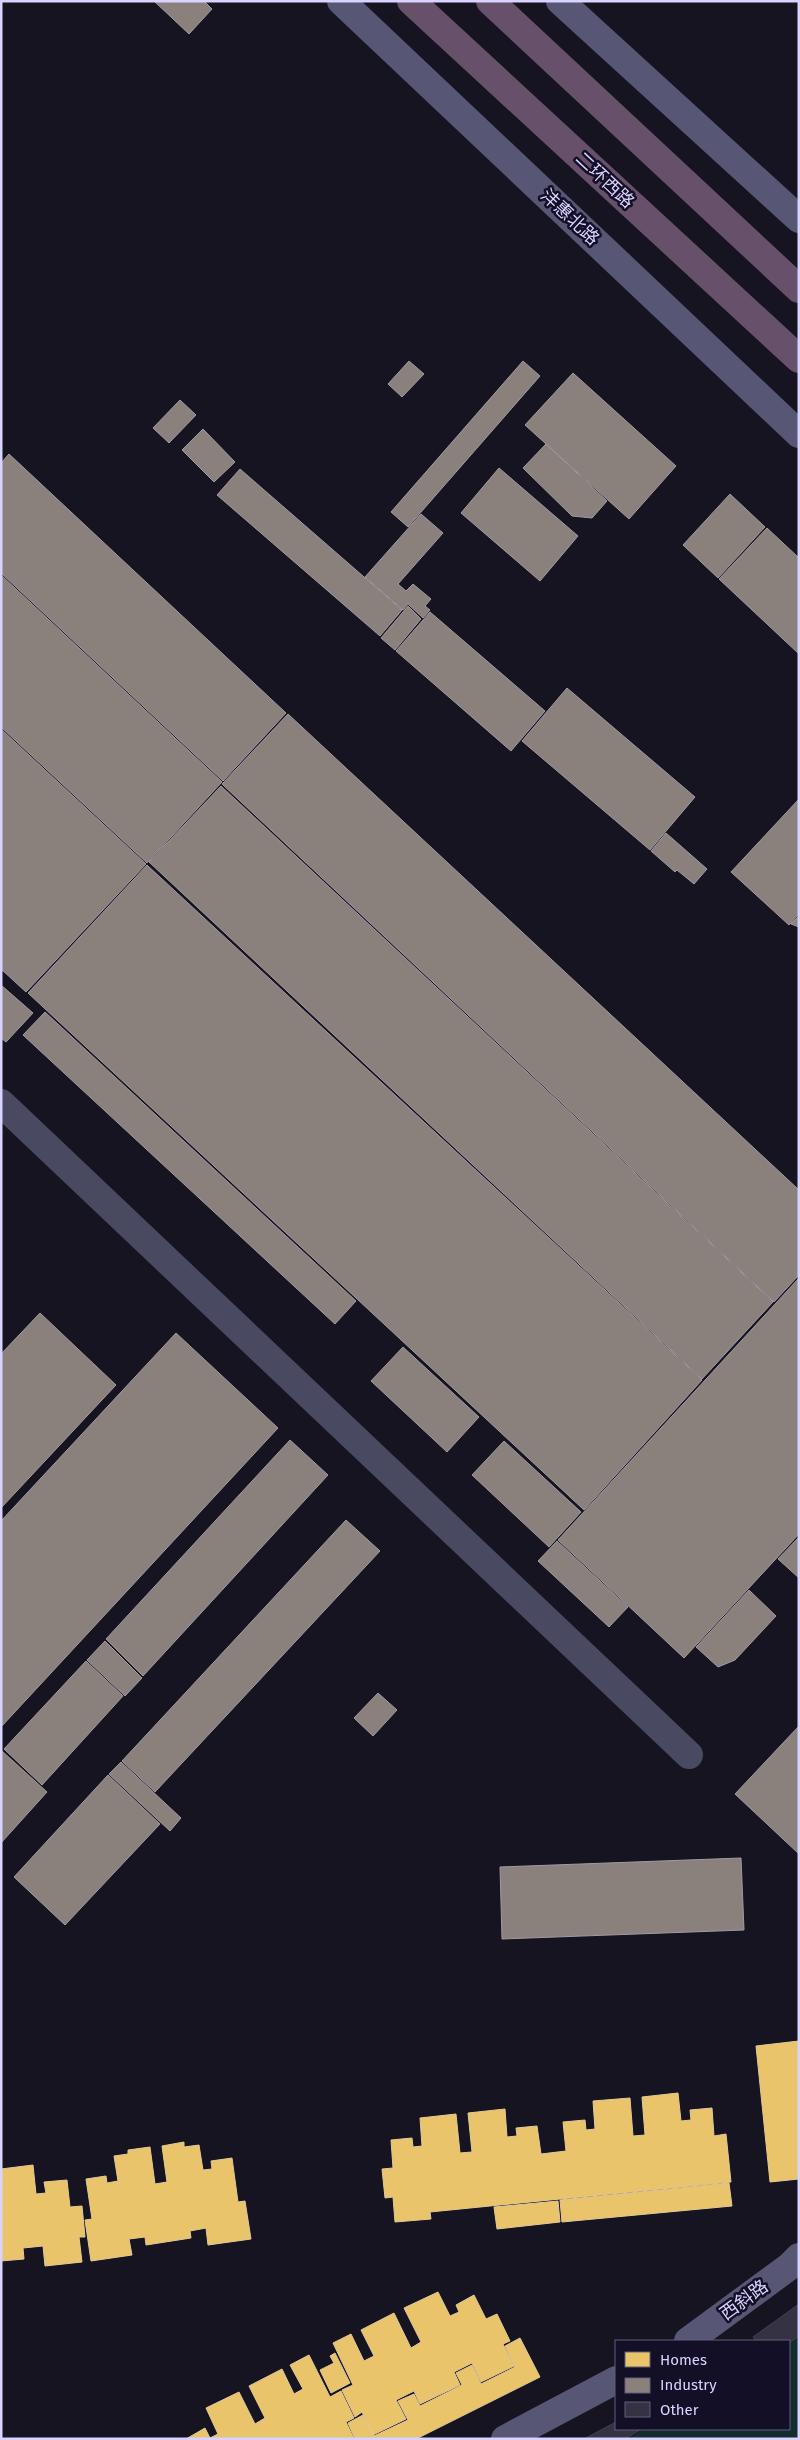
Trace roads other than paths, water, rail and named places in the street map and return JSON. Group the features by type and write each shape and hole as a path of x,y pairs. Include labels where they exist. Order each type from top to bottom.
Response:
{"highway":[{"name":"二环西路","path":"411,1 799,359"},
{"path":"490,1 799,289"}],"main road":[{"name":"沣惠北路","path":"341,1 799,434"},
{"path":"560,1 799,219"},
{"name":"西斜路","path":"689,2340 790,2266 799,2257"},
{"path":"506,2439 615,2381"}],"street":[{"path":"1,1103 689,1755"}]}
